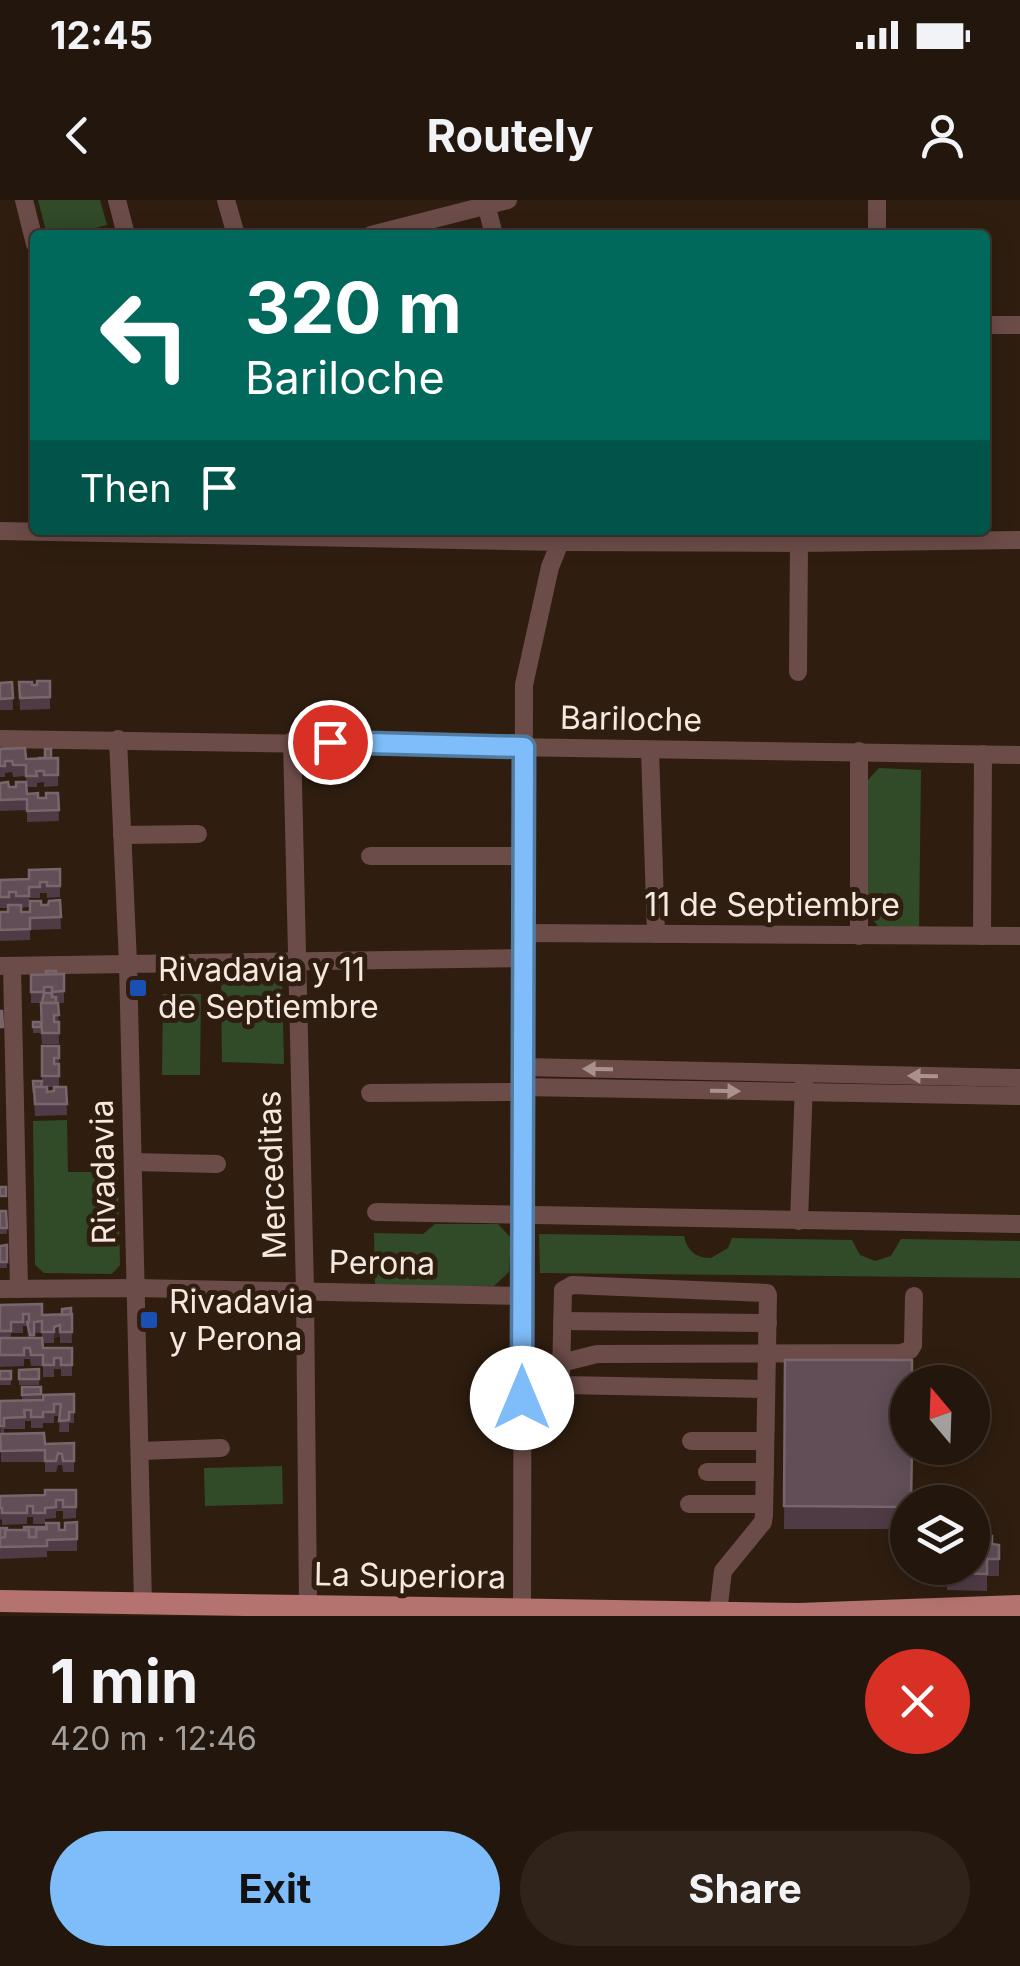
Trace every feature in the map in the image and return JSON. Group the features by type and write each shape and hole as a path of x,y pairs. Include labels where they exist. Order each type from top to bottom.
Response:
{"main road":[{"name":"La Superiora","path":"0,1601 118,1610 144,1604 846,1616"},
{"name":"La Superiora","path":"805,1615 1020,1606"}],"street":[{"path":"24,200 32,230"},
{"path":"117,200 121,230"},
{"path":"226,200 235,230"},
{"path":"389,230 508,200"},
{"path":"877,200 877,230"},
{"path":"486,203 493,230"},
{"path":"990,324 1020,325"},
{"path":"0,530 30,530"},
{"path":"435,535 799,544 1020,540"},
{"path":"522,1613 524,747 528,658 550,567 563,536"},
{"path":"798,672 799,544"},
{"name":"Bariloche","path":"0,739 1020,756"},
{"name":"Rivadavia","path":"118,739 128,963 144,1604"},
{"name":"Merceditas","path":"292,742 308,1607"},
{"path":"650,750 656,934"},
{"path":"858,751 859,936"},
{"path":"982,936 983,754"},
{"path":"122,834 198,834"},
{"path":"370,856 524,856"},
{"name":"11 de Septiembre","path":"524,934 1020,936"},
{"path":"10,1289 6,966 524,958"},
{"path":"370,1093 522,1082 804,1083 1020,1078"},
{"path":"804,1083 1020,1096"},
{"path":"799,1221 804,1083"},
{"path":"133,1162 217,1164"},
{"path":"376,1212 1020,1224"},
{"path":"718,1613 720,1578 763,1522 768,1323 768,1295 764,1290 572,1286 563,1290 561,1382 566,1385 766,1389"},
{"name":"Perona","path":"10,1289 522,1296"},
{"path":"522,1364 561,1363 597,1354 910,1350 914,1296"},
{"path":"562,1321 768,1323"},
{"path":"691,1441 765,1441"},
{"path":"142,1451 222,1448"},
{"path":"707,1472 764,1472"},
{"path":"689,1504 764,1504"}],"green space":[{"path":"38,200 100,200 107,225 88,230 46,230"},
{"path":"879,768 921,770 919,929 878,926 868,914 868,780"},
{"path":"221,977 282,979 284,1064 222,1062"},
{"path":"163,994 201,994 200,1075 162,1075"},
{"path":"67,1120 68,1172 118,1172 120,1265 112,1274 44,1273 35,1265 33,1121"},
{"path":"435,1224 498,1224 511,1238 509,1272 494,1286 375,1286 374,1233 423,1234"},
{"path":"539,1234 684,1236 693,1253 711,1258 728,1248 732,1238 852,1240 860,1255 875,1261 891,1256 901,1239 1020,1241 1020,1278 540,1273"},
{"path":"282,1466 283,1504 205,1506 204,1468"}],"building":[{"path":"37,681 50,681 50,697 20,698 19,682 37,685"},
{"path":"12,682 13,698 0,699 0,683"},
{"path":"25,748 26,759 58,758 58,775 36,771 37,776 26,776 26,765 13,765 12,761 0,766 0,749"},
{"path":"8,782 9,787 16,787 16,782 26,782 27,794 38,793 38,798 58,793 59,810 27,811 27,799 0,800 0,783"},
{"path":"60,869 60,886 40,882 40,887 29,887 29,896 9,892 9,897 0,897 0,880 29,879 29,870"},
{"path":"60,900 61,917 30,918 30,929 0,930 0,912 8,912 8,905 21,905 21,912 30,912 30,901 48,905 49,901"},
{"path":"64,974 64,991 52,992 52,987 44,987 44,992 31,992 31,975"},
{"path":"44,993 52,993 56,1003 42,1003"},
{"path":"41,1003 58,1003 59,1015 54,1015 54,1022 59,1022 59,1033 42,1033"},
{"path":"42,1046 59,1046 59,1058 54,1058 54,1064 59,1064 59,1076 42,1076"},
{"path":"34,1087 47,1087 47,1092 54,1091 54,1087 66,1087 67,1104 35,1104"},
{"path":"0,1211 6,1211 7,1228 0,1228"},
{"path":"7,1245 7,1262 0,1262 0,1246"},
{"path":"42,1304 42,1315 72,1314 72,1332 60,1332 60,1325 54,1327 54,1332 42,1332 42,1321 34,1322 34,1335 30,1335 29,1314 23,1314 23,1322 11,1322 11,1331 0,1331 0,1305"},
{"path":"0,1338 42,1338 43,1348 72,1348 72,1365 61,1365 61,1358 54,1358 54,1365 43,1365 43,1355 31,1355 30,1348 24,1348 24,1355 0,1355"},
{"path":"785,1360 912,1360 912,1365 890,1365 890,1465 912,1465 911,1485 890,1485 890,1507 784,1506"},
{"path":"39,1369 39,1379 19,1379 19,1370"},
{"path":"0,1371 11,1371 11,1379 0,1379"},
{"path":"22,1387 41,1387 41,1394 22,1395"},
{"path":"74,1394 74,1412 69,1412 69,1420 59,1421 61,1404 54,1404 54,1412 43,1412 43,1417 31,1417 31,1410 24,1410 25,1417 4,1418 4,1426 0,1426 0,1401 43,1400 43,1395"},
{"path":"44,1433 45,1444 74,1443 74,1461 63,1461 58,1453 56,1461 45,1461 45,1450 1,1451 0,1434"},
{"path":"45,1490 76,1490 76,1507 63,1507 63,1500 56,1500 56,1507 45,1508 45,1513 33,1513 33,1506 27,1506 27,1513 2,1513 0,1496 45,1495"},
{"path":"77,1522 77,1539 47,1540 47,1546 0,1547 5,1530 29,1530 29,1537 36,1537 36,1529 47,1529 46,1523 59,1523 59,1530 65,1530 65,1523"},
{"path":"24,1527 46,1529 36,1529 36,1537 29,1537 29,1530"},
{"path":"990,1536 992,1544 999,1545 999,1559 990,1559"}],"place":[{"name":"Rivadavia y 11 de Septiembre","path":"138,988"},
{"name":"Rivadavia y Perona","path":"149,1320"}],"route":[{"path":"330,742 524,747 522,1398"}]}
